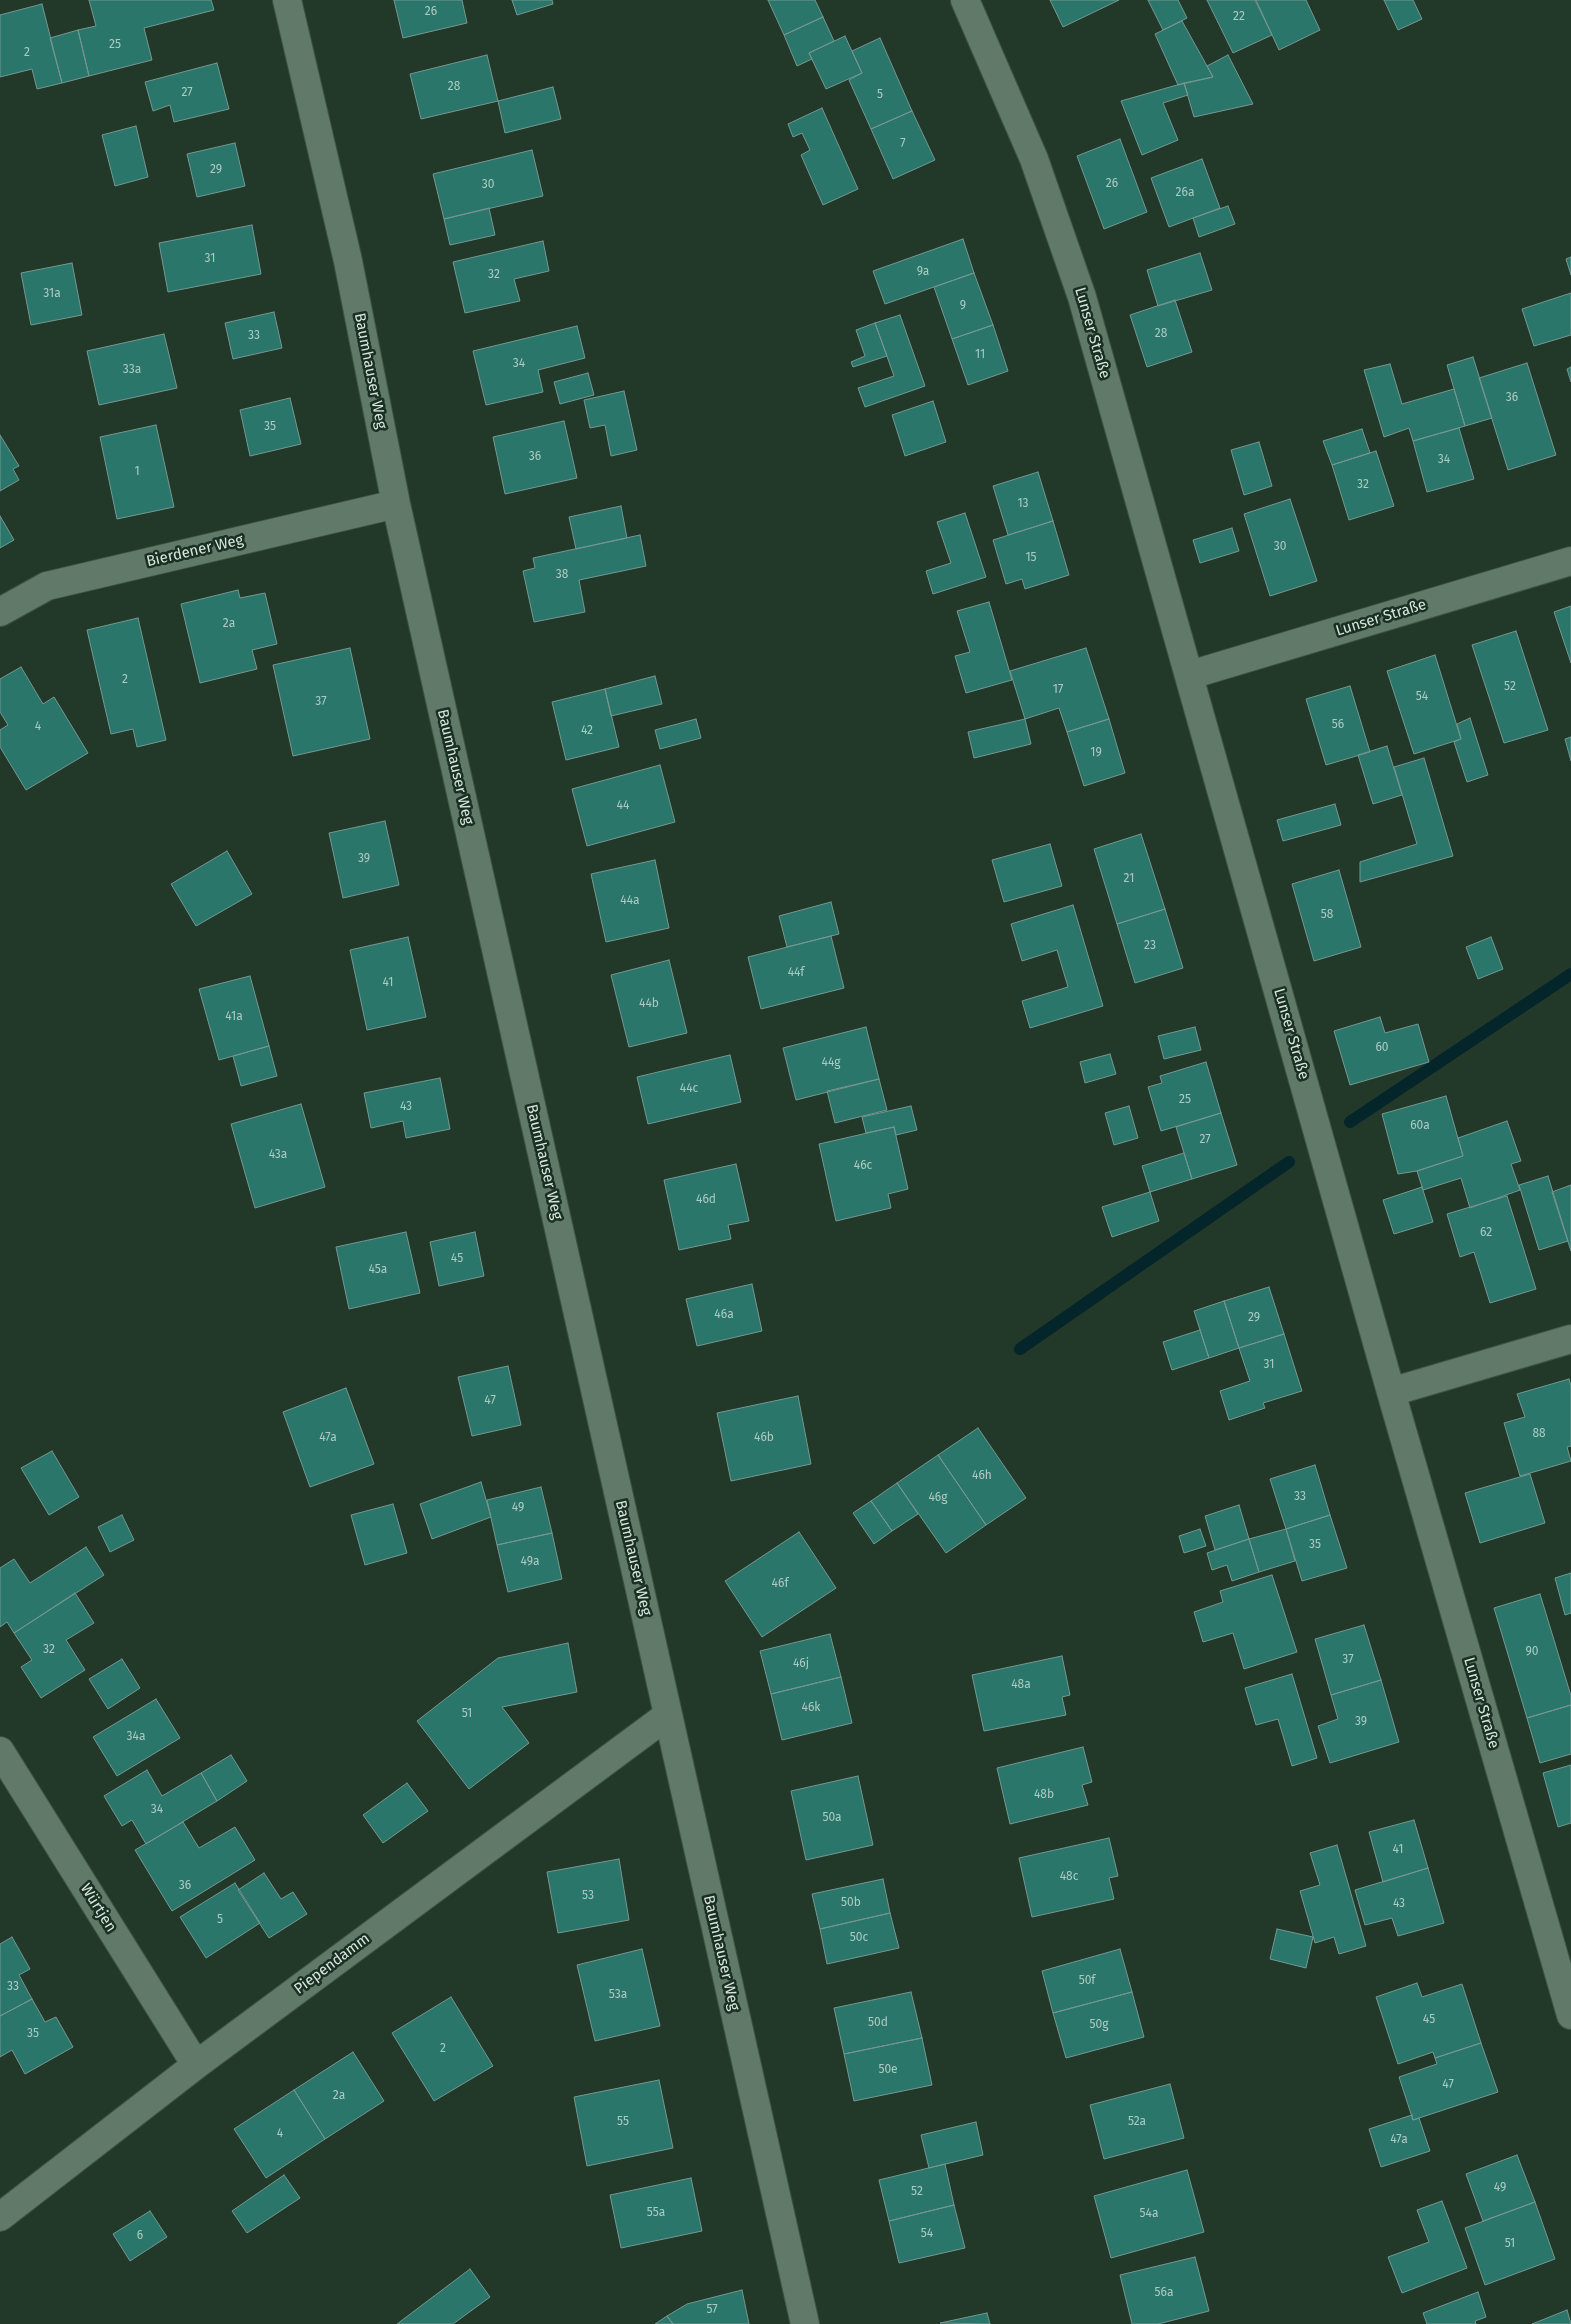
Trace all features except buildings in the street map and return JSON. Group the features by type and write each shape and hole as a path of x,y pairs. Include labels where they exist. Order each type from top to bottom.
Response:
{"street":[{"name":"Baumhauser Weg","path":"287,0 348,261 396,504 804,2324"},
{"name":"Lunser Straße","path":"965,0 1034,159 1082,297 1391,1392 1571,2015"},
{"name":"Bierdener Weg","path":"0,612 48,586 396,504"},
{"name":"Lunser Straße","path":"1190,675 1571,561"},
{"path":"1391,1392 1571,1339"},
{"name":"Piependamm","path":"0,2217 196,2065 668,1715"},
{"name":"Würtjen","path":"0,1751 196,2065"}],"waterway":[{"path":"1350,1122 1571,974"},
{"path":"1020,1349 1289,1162"}]}
